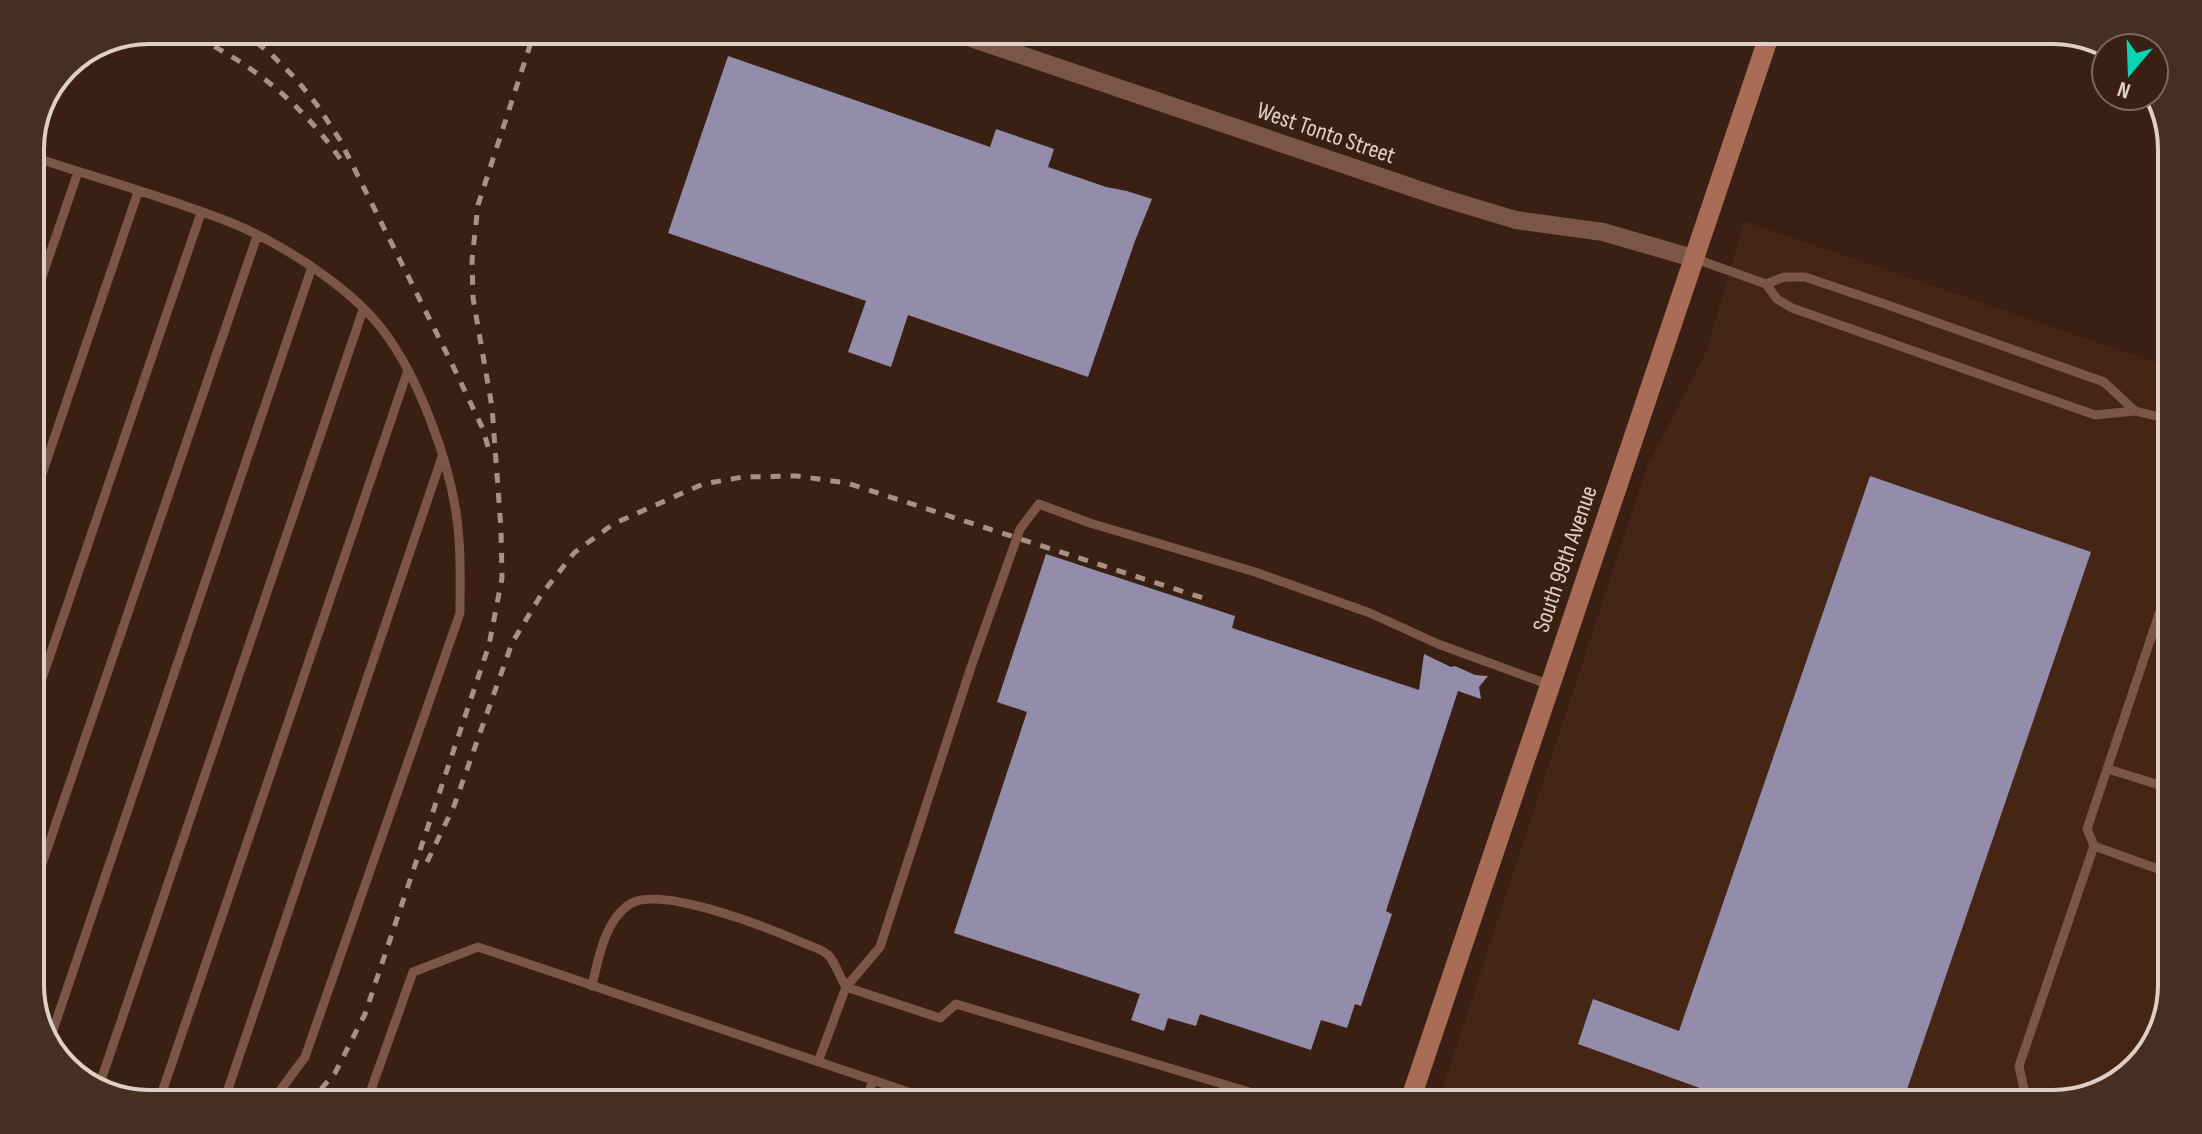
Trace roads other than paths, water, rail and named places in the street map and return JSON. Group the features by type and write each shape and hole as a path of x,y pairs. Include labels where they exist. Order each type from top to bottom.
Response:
{"main road":[{"name":"South 99th Avenue","path":"1414,1090 1766,44"}],"street":[{"name":"West Tonto Street","path":"988,44 1446,199 1516,220 1603,232 1696,259"}],"lane":[{"path":"44,161 233,224 312,267 372,318 408,370 442,457 459,538 460,613 305,1057 280,1090"},
{"path":"44,271 78,172"},
{"path":"44,468 138,192"},
{"path":"44,673 201,213"},
{"path":"44,858 257,236"},
{"path":"1696,259 1766,284 1777,299 1792,308 2095,415 2135,411 2158,417"},
{"path":"54,1028 312,267"},
{"path":"1766,284 1784,277 1805,277 1856,294 2104,382 2135,411"},
{"path":"102,1079 363,310"},
{"path":"163,1090 408,370"},
{"path":"228,1090 442,457"},
{"path":"818,1062 846,987 880,947 971,667 1020,529 1039,504 1090,523 1284,582 1550,685"},
{"path":"2024,1090 2019,1066 2094,846 2087,829 2158,617"},
{"path":"2108,769 2158,785"},
{"path":"2094,846 2158,869"},
{"path":"592,986 611,926 628,905 639,900 696,905 768,928 828,954 846,987 940,1018 956,1004 1233,1090"},
{"path":"371,1090 413,972 478,947 903,1090"},
{"path":"870,1090 873,1080"}],"railway":[{"path":"209,44 248,67 289,100 341,160"},
{"path":"258,44 296,79 340,140 452,364 483,429 488,447"},
{"path":"320,1090 335,1073 365,1014 489,645 502,578 501,529 492,407 473,298 472,260 478,205 530,44"},
{"path":"427,862 454,806 512,643 541,595 574,553 613,524 703,484 743,477 797,476 847,483 1203,598"}]}
